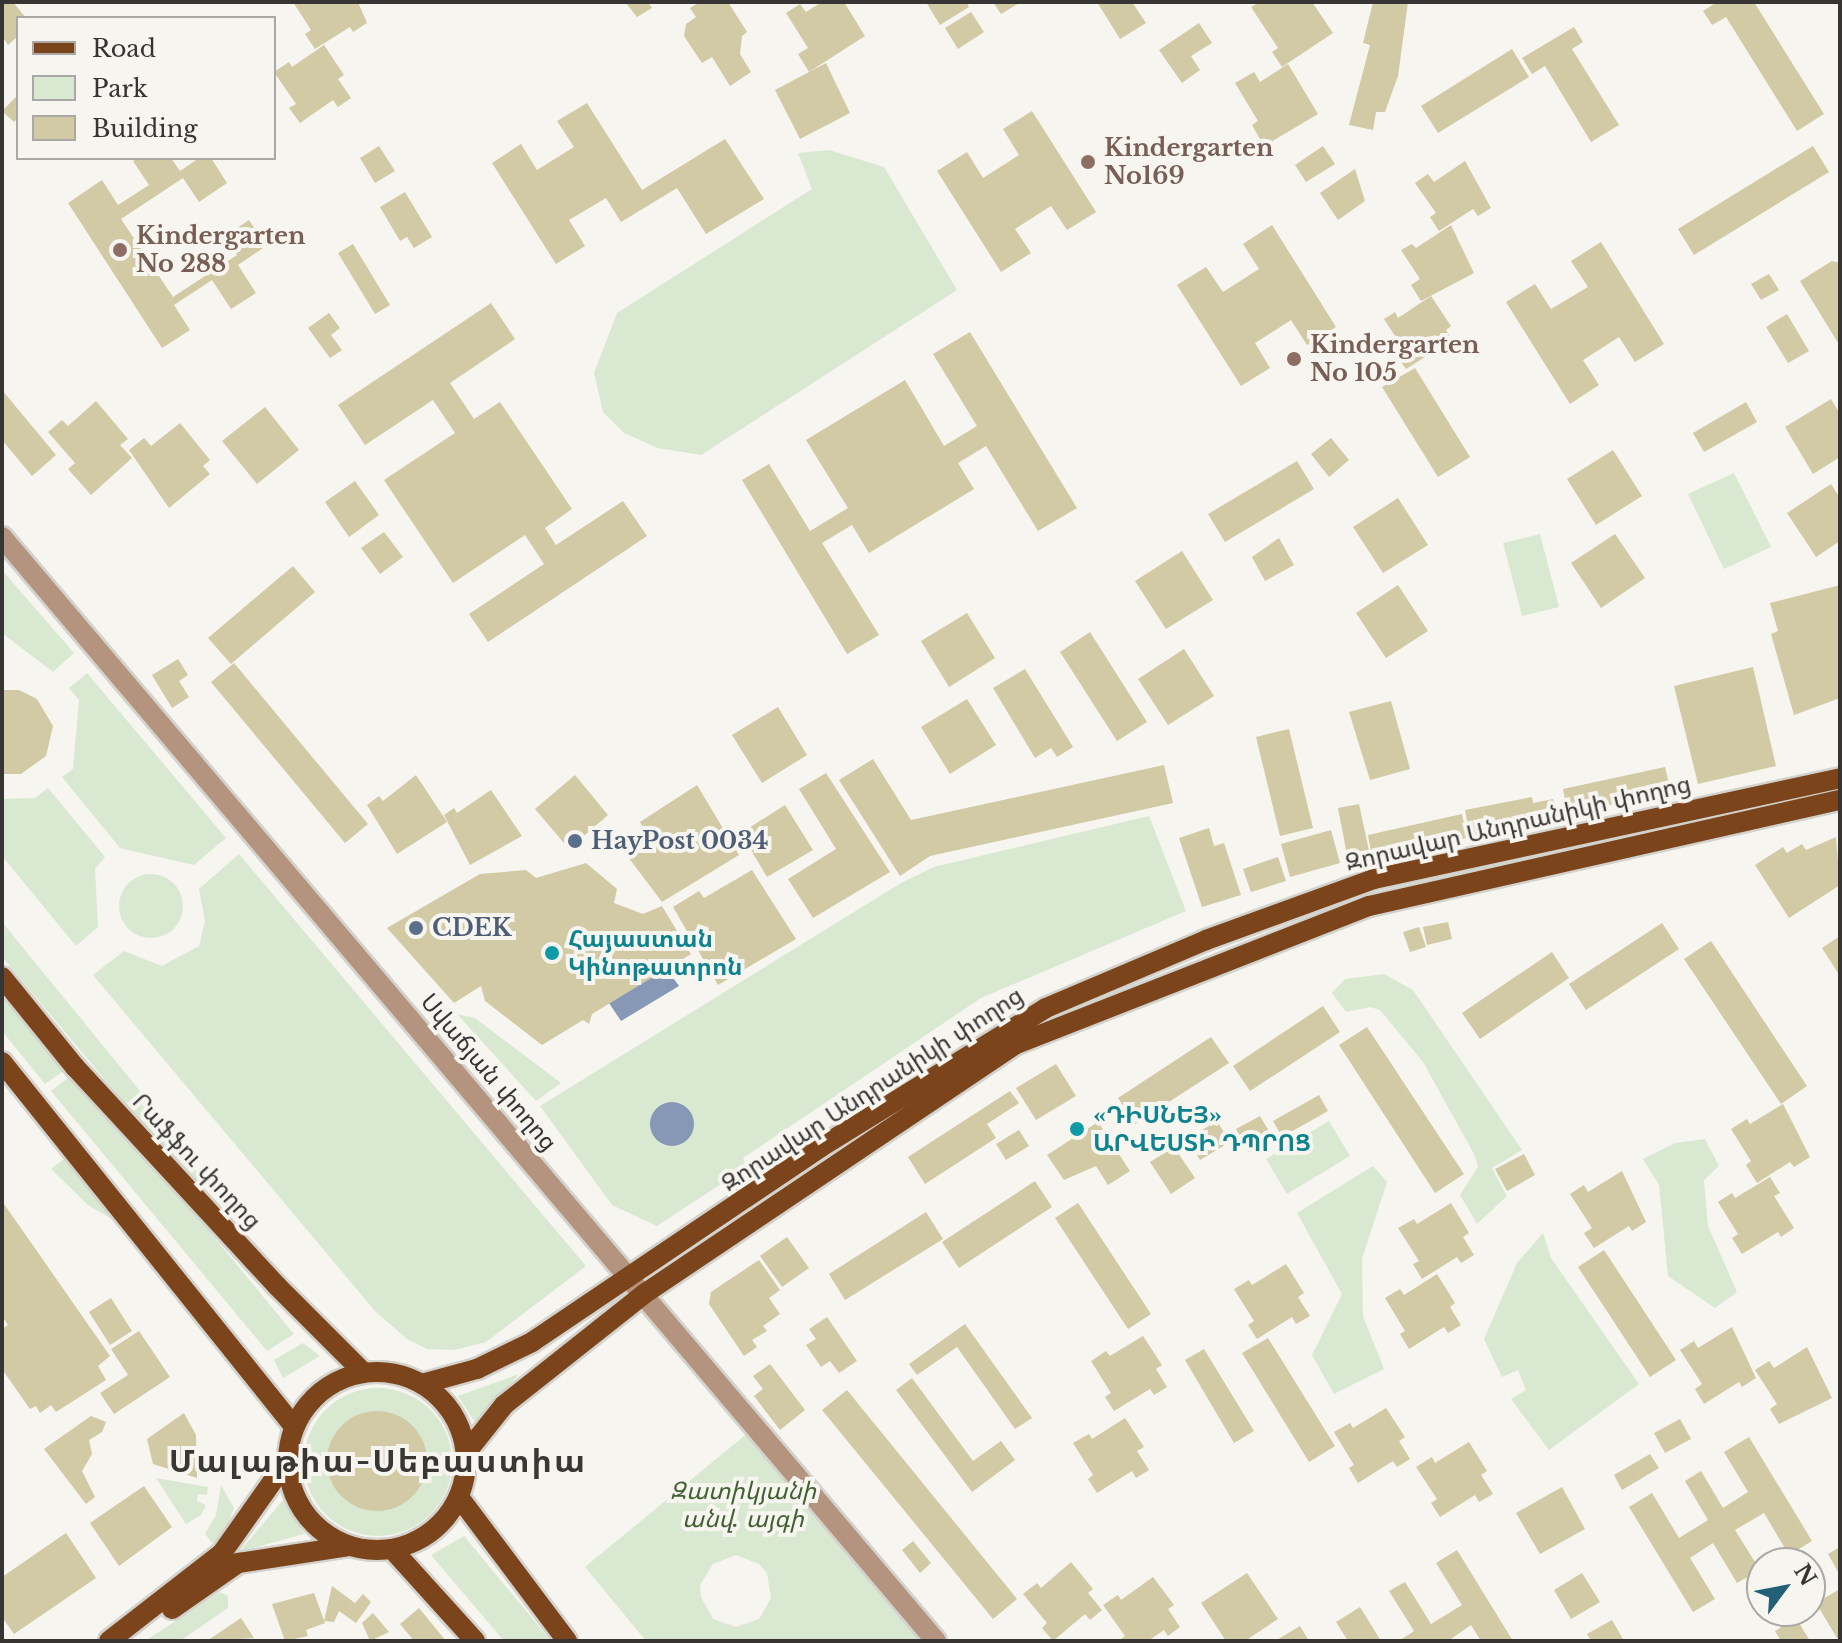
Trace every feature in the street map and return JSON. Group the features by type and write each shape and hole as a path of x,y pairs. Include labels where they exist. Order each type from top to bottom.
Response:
{"main road":[{"name":"Զորավար Անդրանիկի փողոց","path":"466,1453 504,1405 637,1287 1004,1030 1206,940 1374,879 1840,778"},
{"name":"Զորավար Անդրանիկի փողոց","path":"422,1384 477,1369 637,1287 974,1071 1057,1027 1369,906 1840,800"},
{"name":"Րաֆֆու փողոց","path":"2,977 107,1102 363,1372"},
{"path":"2,1062 294,1426"},
{"path":"109,1641 222,1553 287,1461 294,1426 325,1387 363,1372 399,1374 422,1384 444,1402 459,1426 466,1453 459,1497 432,1531 392,1549 349,1546 238,1563 126,1641"},
{"path":"287,1461 299,1504 329,1536 349,1546"},
{"path":"459,1497 567,1641"},
{"path":"392,1549 475,1641"}],"street":[{"name":"Սվաճյան փողոց","path":"2,537 936,1641"}],"green space":[{"path":"829,150 884,167 957,290 701,455 658,448 624,433 603,412 594,373 617,313 812,189 798,153"},
{"path":"1734,473 1771,547 1724,569 1688,494"},
{"path":"1540,534 1559,607 1522,616 1503,543"},
{"path":"2,570 74,653 53,672 2,633"},
{"path":"87,673 226,838 194,865 120,848 62,777 73,769 79,700 69,688"},
{"path":"48,788 105,857 95,869 98,927 76,946 2,856 2,799 35,798"},
{"path":"1149,816 1186,911 981,998 743,1158 747,1167 657,1226 612,1205 540,1106 901,883 934,867"},
{"path":"239,854 586,1266 486,1342 454,1350 427,1349 407,1339 375,1311 93,975 124,951 162,966 199,946 205,921 199,889"},
{"path":"151,874 163,876 174,883 181,894 181,918 174,929 163,936 151,938 139,936 128,929 121,918 119,906 121,894 128,883 139,876"},
{"path":"2,922 189,1151 207,1201 2,957"},
{"path":"1384,974 1413,990 1522,1150 1492,1168 1507,1196 1477,1224 1460,1195 1478,1167 1474,1154 1423,1062 1380,1010 1370,1007 1346,1012 1332,993 1345,979"},
{"path":"2,982 72,1065 45,1084 2,1031"},
{"path":"457,1014 475,1018 561,1083 536,1101"},
{"path":"77,1071 294,1334 267,1351 51,1091"},
{"path":"1329,1121 1350,1156 1287,1194 1266,1159"},
{"path":"1705,1139 1719,1166 1704,1180 1708,1226 1737,1292 1715,1308 1668,1276 1659,1185 1643,1159 1675,1143"},
{"path":"69,1155 139,1235 88,1205 51,1169"},
{"path":"1373,1166 1387,1182 1362,1259 1363,1316 1384,1369 1334,1394 1312,1355 1342,1294 1297,1213"},
{"path":"1543,1233 1551,1258 1639,1384 1549,1450 1511,1399 1526,1390 1518,1370 1502,1377 1484,1339 1517,1263"},
{"path":"303,1343 320,1356 283,1378 274,1360"},
{"path":"519,1374 476,1424 458,1396"},
{"path":"378,1388 406,1393 431,1409 447,1434 452,1462 447,1490 431,1515 406,1531 378,1536 350,1531 325,1515 309,1490 304,1462 309,1434 325,1409 350,1393"},
{"name":"Զատիկյանի անվ. այգի","path":"749,1432 921,1641 646,1641 585,1567","holes":["736,1555 759,1564 767,1573 771,1598 759,1619 736,1627 713,1619 701,1597 700,1585 713,1564"]},
{"path":"156,1478 208,1487 207,1495 198,1494 197,1501 206,1505 201,1515 186,1524"},
{"path":"221,1485 234,1508 225,1532 212,1543 205,1534 216,1515"},
{"path":"283,1500 304,1534 239,1552"},
{"path":"464,1536 551,1641 504,1641 431,1555"},
{"path":"220,1592 228,1596 228,1608 180,1641 145,1641"}],"water":[{"path":"666,968 679,986 621,1021 609,1003"},
{"path":"672,1102 687,1109 694,1124 687,1139 672,1146 657,1139 650,1124 657,1109"}],"building":[{"path":"2,2 13,2 24,16 16,16 16,38 8,45 2,36"},
{"path":"293,2 358,2 367,23 353,32 350,27 315,49 305,34 311,30"},
{"path":"625,2 648,2 652,8 637,17"},
{"path":"700,2 728,2 747,32 742,36 740,54 751,72 730,86 712,57 702,63 684,36 686,24 696,17 690,8"},
{"path":"822,2 844,2 865,36 809,72 798,54 808,48 786,13 800,4 806,12"},
{"path":"926,2 966,2 969,7 940,25"},
{"path":"993,2 1021,2 1001,14"},
{"path":"1097,2 1132,2 1146,23 1120,39"},
{"path":"1260,2 1312,2 1333,33 1282,67 1272,52 1278,48 1251,7"},
{"path":"1373,2 1408,2 1398,76 1385,112 1376,112 1373,130 1349,125 1370,45 1363,43"},
{"path":"1717,2 1754,2 1824,114 1797,131 1726,17 1712,25 1703,11"},
{"path":"971,12 984,32 958,49 945,28"},
{"path":"1199,23 1212,43 1191,56 1200,70 1182,83 1159,50"},
{"path":"1574,27 1583,42 1572,49 1619,125 1591,142 1545,66 1532,74 1522,58"},
{"path":"324,45 344,75 338,79 351,98 338,107 333,100 300,123 289,108 296,104 276,75 276,71 289,62 292,67"},
{"path":"1512,49 1529,77 1438,133 1421,106"},
{"path":"826,63 850,113 800,139 775,90"},
{"path":"1288,64 1318,114 1264,146 1252,125 1258,121 1235,83 1254,72 1260,82"},
{"path":"16,97 14,122 2,111"},
{"path":"587,103 642,190 725,139 764,199 706,234 677,188 621,222 606,198 569,220 585,246 556,264 492,163 521,144 537,170 574,147 557,121"},
{"path":"1032,111 1096,212 1067,230 1051,206 1015,229 1031,253 1001,272 937,171 967,152 983,178 1019,155 1003,129"},
{"path":"379,146 395,171 375,183 360,158"},
{"path":"1323,146 1335,164 1306,182 1295,165"},
{"path":"1813,146 1829,172 1694,255 1678,229"},
{"name":"Kindergarten No 288","path":"172,160 180,171 196,160 212,160 227,183 199,202 183,178 121,219 173,297 237,255 225,236 249,220 266,246 238,265 256,293 231,309 212,280 174,305 190,330 162,348 68,203 102,180 118,205 149,185 133,161"},
{"path":"1465,161 1491,208 1478,216 1473,209 1439,231 1430,217 1436,213 1415,183 1428,174 1434,182"},
{"path":"1355,169 1365,201 1338,220 1320,193"},
{"path":"405,192 432,237 414,248 407,237 400,241 380,207"},
{"path":"1272,225 1336,327 1307,345 1291,320 1255,343 1270,368 1241,386 1177,285 1206,267 1223,292 1259,269 1243,244"},
{"path":"1451,225 1474,273 1421,301 1411,285 1420,279 1401,250 1412,244 1416,248"},
{"path":"1601,242 1664,344 1635,362 1619,337 1583,360 1599,385 1570,404 1506,302 1535,284 1551,309 1588,287 1571,261"},
{"path":"353,244 390,305 375,314 338,253"},
{"path":"1832,261 1840,263 1840,346 1800,281"},
{"path":"1769,274 1779,290 1761,300 1751,284"},
{"path":"1431,296 1451,326 1446,330 1456,346 1440,356 1436,350 1406,369 1396,355 1404,350 1384,319 1395,312 1398,318"},
{"path":"491,303 515,339 450,383 474,419 500,402 572,509 545,528 556,545 623,501 647,536 488,642 469,614 544,564 525,535 453,583 384,480 455,433 433,400 365,445 338,405"},
{"path":"329,313 340,328 331,335 342,350 330,358 308,328"},
{"path":"1787,314 1809,351 1788,363 1766,327"},
{"path":"970,332 1077,508 1038,531 986,446 958,463 974,489 869,553 852,525 822,543 879,635 847,654 742,480 769,464 810,531 848,508 806,440 905,380 944,446 977,426 933,354"},
{"path":"1415,368 1470,457 1438,477 1382,387"},
{"path":"2,390 56,455 32,476 2,440"},
{"path":"1831,399 1840,414 1840,457 1813,474 1785,427"},
{"path":"96,401 128,439 120,445 132,458 91,495 68,469 75,463 48,432 62,420 68,426"},
{"path":"1746,402 1757,422 1704,452 1693,433"},
{"path":"265,407 299,450 257,484 222,441"},
{"path":"180,423 210,460 203,466 210,474 169,508 129,450 144,438 151,446"},
{"path":"1331,438 1349,460 1329,477 1311,454"},
{"path":"1613,450 1642,496 1596,525 1567,479"},
{"path":"1297,461 1314,489 1225,542 1208,514"},
{"path":"355,481 379,515 349,537 325,502"},
{"path":"1831,484 1840,498 1840,541 1816,557 1787,513"},
{"path":"1398,498 1428,545 1383,573 1353,527"},
{"path":"384,532 403,557 380,574 361,548"},
{"path":"1615,534 1645,578 1601,608 1571,563"},
{"path":"1279,538 1294,565 1265,581 1252,557"},
{"path":"1182,551 1213,600 1166,629 1135,581"},
{"path":"293,566 315,592 231,664 208,638"},
{"path":"1398,585 1428,631 1386,658 1356,613"},
{"path":"1840,585 1840,698 1794,715 1771,634 1778,631 1770,603"},
{"path":"967,613 995,658 949,687 921,641"},
{"path":"1090,632 1147,722 1117,741 1060,652"},
{"path":"1184,649 1214,696 1168,725 1138,679"},
{"path":"178,659 188,675 179,681 189,697 172,708 152,675"},
{"path":"234,663 368,824 345,843 211,682"},
{"path":"1753,667 1776,766 1698,784 1674,686"},
{"path":"1025,669 1073,747 1057,757 1051,748 1035,758 993,688"},
{"path":"2,690 19,690 37,699 53,726 46,756 21,774 2,774"},
{"path":"967,699 996,745 950,774 921,727"},
{"path":"1391,701 1410,769 1370,780 1349,712"},
{"path":"778,707 807,755 762,783 732,735"},
{"path":"1289,729 1313,828 1280,836 1256,737"},
{"path":"873,759 911,820 1164,765 1173,803 930,856 900,876 839,780"},
{"path":"1665,767 1671,792 1568,814 1563,789"},
{"path":"826,773 890,872 813,918 788,879 836,849 799,789"},
{"path":"416,775 447,822 397,854 367,805 379,796 383,801"},
{"path":"575,775 608,815 569,849 535,809"},
{"path":"697,785 739,855 662,902 619,845 644,829 640,822"},
{"path":"491,790 522,836 470,865 444,815 454,808 457,813"},
{"path":"1532,797 1533,803 1553,799 1557,820 1470,837 1465,810"},
{"path":"1359,804 1371,860 1349,865 1338,808"},
{"path":"785,805 813,850 767,877 741,833"},
{"path":"1462,814 1467,837 1455,843 1372,858 1368,835"},
{"path":"1209,828 1214,846 1224,843 1241,895 1202,907 1179,838"},
{"path":"1331,830 1340,863 1290,877 1281,844"},
{"path":"1836,837 1840,885 1789,918 1755,865 1783,847 1787,853 1802,844 1806,850"},
{"path":"1278,857 1286,881 1251,892 1243,869"},
{"name":"Հայաստան Կինոթատրոն","path":"586,863 617,889 614,903 643,914 662,906 691,954 592,1014 589,1024 583,1020 542,1045 485,1001 481,986 454,1003 387,928 480,874 526,870 536,878"},
{"path":"752,870 796,939 718,985 673,907 699,891 704,898"},
{"path":"1448,922 1452,939 1427,945 1423,927"},
{"path":"1662,923 1679,949 1586,1010 1569,984"},
{"path":"1419,927 1426,947 1410,952 1403,932"},
{"path":"1840,936 1840,976 1822,948"},
{"path":"1711,941 1807,1086 1781,1104 1684,959"},
{"path":"1552,952 1569,978 1480,1039 1462,1013"},
{"path":"1323,1006 1340,1032 1250,1091 1233,1066"},
{"path":"1367,1027 1464,1174 1435,1193 1339,1045"},
{"path":"1211,1037 1229,1063 1135,1124 1118,1098"},
{"path":"1056,1064 1076,1096 1036,1120 1016,1088"},
{"path":"1010,1091 1019,1103 987,1124 996,1138 925,1184 908,1157"},
{"path":"1319,1095 1328,1111 1282,1137 1273,1121"},
{"path":"1783,1104 1810,1157 1794,1167 1790,1162 1757,1183 1746,1165 1751,1161 1731,1129 1747,1119 1750,1124"},
{"path":"1260,1116 1273,1138 1249,1152 1236,1129"},
{"path":"1217,1121 1230,1142 1200,1160 1187,1139"},
{"path":"1098,1122 1130,1171 1108,1185 1096,1166 1064,1180 1047,1155"},
{"path":"1019,1130 1029,1146 1006,1160 996,1144"},
{"path":"1174,1147 1195,1178 1171,1194 1150,1162"},
{"path":"1524,1154 1535,1175 1507,1191 1495,1169"},
{"path":"1622,1171 1646,1222 1632,1231 1629,1226 1594,1248 1584,1233 1592,1228 1570,1194 1584,1185 1588,1192"},
{"path":"1770,1177 1780,1193 1774,1196 1794,1228 1781,1237 1778,1232 1742,1254 1732,1238 1738,1234 1718,1202 1732,1193 1735,1198"},
{"path":"1035,1181 1052,1207 959,1268 942,1242"},
{"path":"2,1201 110,1356 98,1366 106,1380 56,1412 51,1405 40,1413 36,1406 30,1409 2,1369 2,1329 8,1325 2,1316"},
{"path":"1078,1203 1151,1314 1128,1329 1055,1218"},
{"path":"1451,1203 1469,1233 1463,1237 1474,1255 1461,1263 1457,1257 1422,1279 1413,1264 1419,1261 1398,1228 1414,1219 1417,1224"},
{"path":"926,1212 943,1239 845,1300 829,1274"},
{"path":"787,1237 809,1268 782,1287 760,1256"},
{"path":"1604,1250 1676,1360 1650,1377 1578,1267"},
{"path":"759,1260 780,1290 769,1298 780,1314 763,1326 767,1331 752,1340 757,1347 744,1356 709,1304 711,1292"},
{"path":"1286,1264 1304,1293 1298,1297 1310,1316 1296,1324 1292,1317 1257,1339 1248,1325 1254,1321 1234,1289 1249,1280 1252,1285"},
{"path":"1437,1274 1455,1303 1450,1307 1461,1325 1448,1333 1444,1327 1409,1349 1400,1334 1405,1331 1385,1298 1400,1289 1404,1295"},
{"path":"111,1298 132,1331 110,1345 89,1312"},
{"path":"827,1317 857,1361 839,1373 830,1361 821,1367 806,1345 816,1339 809,1329"},
{"path":"965,1324 1032,1418 1015,1429 957,1347 917,1375 909,1364"},
{"path":"1732,1327 1756,1378 1742,1387 1739,1382 1704,1404 1695,1389 1702,1384 1680,1350 1694,1341 1698,1348"},
{"path":"139,1331 170,1377 114,1414 100,1393 128,1375 111,1349"},
{"path":"1143,1336 1162,1365 1156,1369 1167,1387 1154,1395 1150,1389 1114,1411 1105,1397 1111,1393 1091,1361 1106,1351 1110,1356"},
{"path":"1268,1338 1335,1446 1309,1462 1242,1353"},
{"path":"1807,1347 1832,1398 1779,1424 1770,1409 1777,1404 1755,1370 1769,1361 1774,1368"},
{"path":"1204,1349 1254,1431 1234,1443 1185,1360"},
{"path":"770,1364 805,1410 780,1430 754,1396 763,1389 753,1376"},
{"path":"912,1378 973,1461 1001,1441 1015,1460 972,1492 896,1390"},
{"path":"847,1390 1017,1599 993,1619 822,1410"},
{"path":"1386,1408 1405,1437 1399,1441 1410,1459 1397,1467 1393,1461 1358,1483 1349,1468 1354,1465 1334,1432 1350,1423 1353,1428"},
{"path":"377,1411 396,1415 412,1426 423,1442 427,1461 423,1480 412,1496 396,1507 377,1511 358,1507 342,1496 331,1480 327,1461 331,1442 342,1426 358,1415"},
{"path":"184,1413 196,1435 197,1478 153,1464 147,1439"},
{"path":"91,1416 106,1422 102,1432 89,1440 92,1454 82,1471 95,1497 86,1504 44,1449"},
{"path":"1125,1418 1144,1447 1137,1451 1149,1470 1136,1478 1132,1471 1097,1493 1088,1479 1093,1475 1073,1443 1089,1434 1092,1439"},
{"path":"1680,1419 1691,1439 1665,1453 1654,1433"},
{"path":"1749,1437 1812,1541 1802,1547 1784,1547 1764,1513 1735,1530 1746,1548 1746,1578 1737,1583 1713,1543 1690,1558 1715,1599 1693,1612 1629,1507 1652,1493 1679,1538 1708,1520 1685,1481 1701,1471 1723,1508 1748,1492 1724,1452"},
{"path":"1469,1442 1487,1471 1481,1475 1493,1494 1479,1502 1475,1495 1440,1517 1431,1503 1437,1499 1416,1467 1432,1457 1435,1463"},
{"path":"1650,1454 1659,1468 1622,1490 1614,1475"},
{"path":"144,1486 172,1527 119,1566 90,1523"},
{"path":"1562,1487 1585,1529 1540,1554 1516,1513"},
{"path":"66,1533 96,1578 14,1634 2,1617 2,1577"},
{"path":"913,1541 931,1563 920,1573 902,1550"},
{"path":"1840,1547 1840,1571 1838,1572 1828,1554"},
{"path":"1457,1550 1513,1641 1481,1641 1471,1625 1448,1641 1399,1641 1414,1631 1389,1591 1405,1582 1431,1624 1462,1605 1436,1563"},
{"path":"1071,1562 1093,1589 1088,1593 1102,1610 1090,1620 1085,1614 1053,1641 1042,1628 1047,1623 1023,1594 1037,1583 1041,1588"},
{"path":"1247,1573 1278,1619 1245,1641 1226,1641 1201,1603"},
{"path":"1582,1573 1600,1602 1571,1619 1554,1590"},
{"path":"1153,1577 1174,1605 1168,1609 1180,1627 1168,1636 1164,1630 1148,1641 1119,1641 1125,1636 1103,1605 1118,1595 1121,1600"},
{"path":"332,1586 355,1603 363,1594 371,1602 356,1623 339,1611 334,1622 324,1621"},
{"path":"1840,1589 1840,1637 1837,1638 1826,1620 1826,1597"},
{"path":"314,1593 325,1623 306,1630 308,1636 285,1641 272,1604"},
{"path":"1360,1607 1381,1641 1348,1641 1336,1622"},
{"path":"419,1608 446,1641 414,1641 400,1624"},
{"path":"373,1613 389,1632 370,1641 362,1623"},
{"path":"241,1618 254,1638 207,1641"},
{"path":"1612,1620 1624,1641 1591,1641 1587,1634"},
{"path":"1300,1626 1309,1641 1275,1641"},
{"path":"1781,1627 1801,1627 1810,1641 1781,1641 1775,1631"}],"place":[{"name":"Kindergarten No169","path":"1088,162"},
{"name":"Kindergarten No 288","path":"120,250"},
{"name":"Kindergarten No 105","path":"1294,359"},
{"name":"HayPost 0034","path":"575,841"},
{"name":"CDEK","path":"416,928"},
{"name":"Հայաստան Կինոթատրոն","path":"552,953"},
{"name":"«ԴԻՍՆԵՅ» ԱՐՎԵՍՏԻ ԴՊՐՈՑ","path":"1077,1129"}],"district":[{"name":"Մալաթիա-Սեբաստիա","path":"378,1461"}]}
